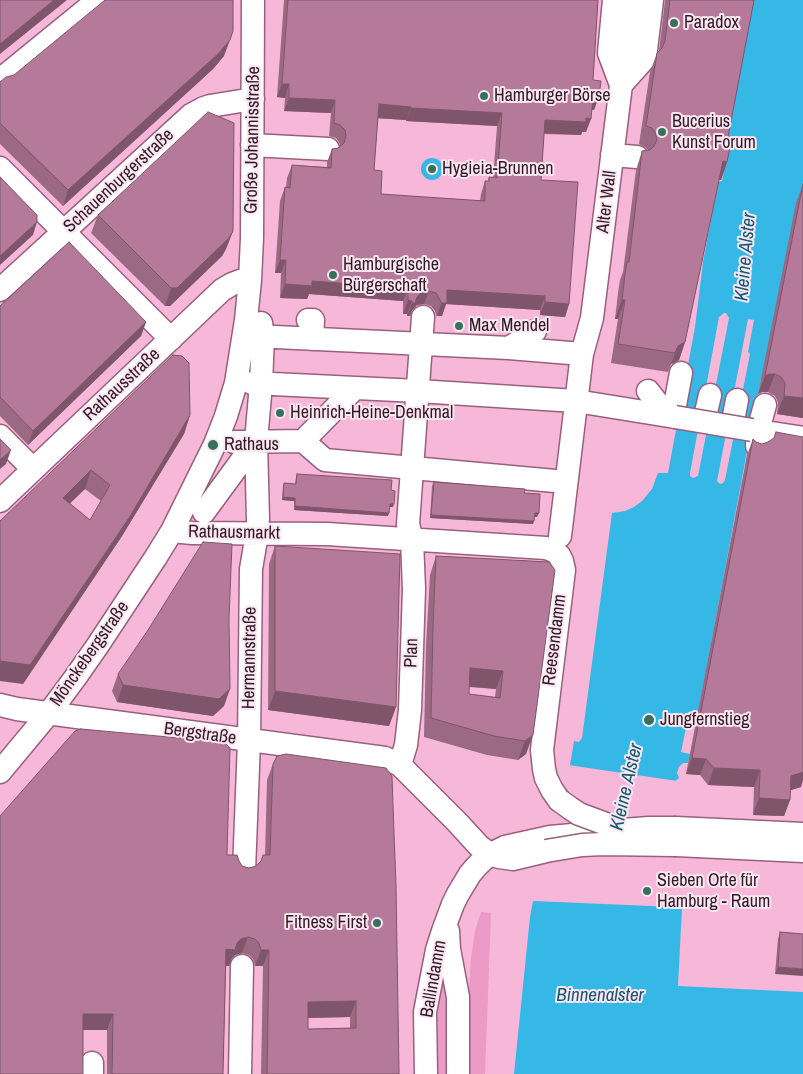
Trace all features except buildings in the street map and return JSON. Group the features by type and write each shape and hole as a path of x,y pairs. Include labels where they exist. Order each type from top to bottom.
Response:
{"street":[{"path":"0,80 98,0"},
{"name":"Große Johannisstraße","path":"253,290 254,0"},
{"name":"Alter Wall","path":"560,536 582,354 592,318 621,85 609,53 614,0"},
{"path":"628,55 635,0"},
{"path":"621,85 645,58 652,0"},
{"name":"Schauenburgerstraße","path":"0,290 191,115 210,106 253,99"},
{"path":"252,145 328,149"},
{"path":"612,154 637,157"},
{"path":"0,168 170,339"},
{"name":"Rathausstraße","path":"0,501 222,290 240,281 253,290"},
{"name":"Hermannstraße","path":"244,871 249,740 259,611 251,569 257,527 256,441 259,336 253,290"},
{"name":"Rathausmarkt","path":"253,290 236,383 226,416 215,444 172,531 192,534 257,527 412,540"},
{"name":"Plan","path":"400,765 406,745 410,710 414,590 412,540 408,524 423,317"},
{"path":"259,336 310,329 421,344 582,354"},
{"path":"509,348 535,334"},
{"path":"671,416 681,374"},
{"path":"257,383 418,391 576,402 671,416 750,433 803,438"},
{"path":"303,441 355,388"},
{"path":"648,391 671,416"},
{"path":"704,422 710,395"},
{"path":"737,400 750,433"},
{"path":"750,433 765,404"},
{"path":"0,436 32,469"},
{"path":"204,512 256,441"},
{"path":"234,442 303,441 325,460 566,482"},
{"name":"Mönckebergstraße","path":"0,772 49,713 98,645 172,531"},
{"name":"Reesendamm","path":"412,540 546,548 559,555 564,570 542,750 546,778 552,790 570,808 580,814 622,830"},
{"name":"Bergstraße","path":"0,705 17,709 384,758 400,765"},
{"path":"400,765 485,850 503,858 513,859 548,844 622,830 649,828 676,837 803,851"},
{"path":"548,844 582,845 676,837 803,834"},
{"name":"Ballindamm","path":"426,1074 425,1012 437,950 458,894 485,850"},
{"name":"Ballindamm","path":"449,914 449,949 458,997 458,1074"},
{"path":"240,1074 242,966"}],"shaded area":[{"path":"481,912 491,913 485,1074 467,1074 467,1020 471,958 475,931"},
{"path":"441,968 449,986 450,1074 437,1074 437,1029"}],"water":[{"path":"753,0 803,0 803,187 756,403 698,714 689,713 681,752 690,754 688,763 683,763 679,767 677,773 679,778 674,782 672,907 682,907 678,986 803,992 803,1074 514,1074 530,917 570,765 574,741 579,742 582,738 612,513 634,507 652,489 658,473 668,473 695,327 703,262 718,182 722,181 727,155 723,154","holes":["724,313 729,318 698,476 693,478 690,476 690,473 719,317","748,319 754,320 748,352 750,354 725,480 720,484 717,481"]},
{"name":"Hygieia-Brunnen","path":"432,158 440,161 443,169 440,177 432,180 424,177 421,169 424,161"}],"pier":[{"path":"568,765 677,781 675,907 533,901"}],"place":[{"name":"Paradox","path":"674,23"},
{"name":"Hamburger Börse","path":"484,96"},
{"name":"Bucerius Kunst Forum","path":"662,132"},
{"name":"Hygieia-Brunnen","path":"432,169"},
{"name":"Hamburgische Bürgerschaft","path":"333,275"},
{"name":"Max Mendel","path":"459,326"},
{"name":"Heinrich-Heine-Denkmal","path":"280,413"},
{"name":"Rathaus","path":"213,445"},
{"name":"Jungfernstieg","path":"649,720"},
{"name":"Sieben Orte für Hamburg - Raum","path":"647,891"},
{"name":"Fitness First","path":"377,923"}],"water label":[{"name":"Kleine Alster","path":"746,257"},
{"name":"Kleine Alster","path":"627,787"},
{"name":"Binnenalster","path":"600,996"}]}
